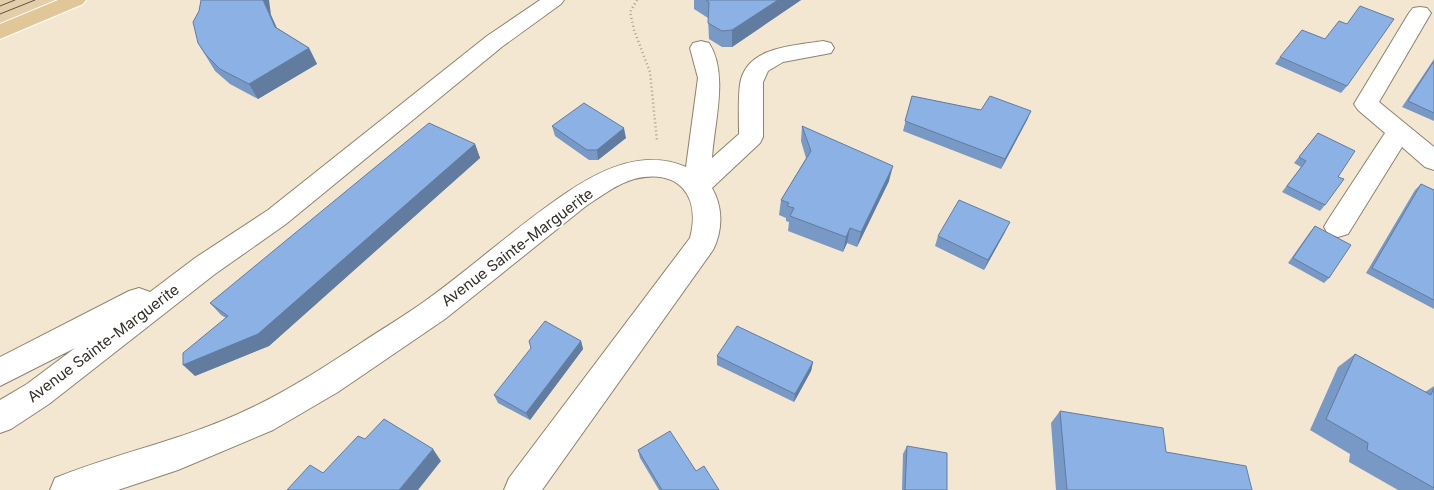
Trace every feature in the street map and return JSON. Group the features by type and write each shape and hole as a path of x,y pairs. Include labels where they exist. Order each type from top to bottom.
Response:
{"main road":[{"path":"0,32 76,0"}],"street":[{"name":"Avenue Sainte-Marguerite","path":"0,418 38,394 205,266 276,217 495,41 554,0"},
{"path":"1420,13 1366,104 1434,161"},
{"path":"521,490 702,242 708,227 708,210 705,198 697,186 708,78 701,48"},
{"path":"697,186 751,137 752,82 758,67 777,56 823,48"},
{"path":"1338,227 1399,132"},
{"name":"Avenue Sainte-Marguerite","path":"67,490 178,454 262,419 327,382 435,310 577,199 602,183 640,169 672,172 697,186"},
{"name":"Avenue Sainte-Marguerite","path":"10,367 205,266"},
{"path":"10,367 38,394"}],"path":[{"path":"636,0 630,12 634,30 650,72 659,170"}],"shaded area":[{"path":"0,0 58,0 0,24"}],"building":[{"path":"201,0 263,0 275,27 309,48 249,84 220,69 206,55 198,43 193,22 199,11"},
{"path":"706,0 778,0 732,30 722,31 708,23 709,2"},
{"path":"1360,6 1394,19 1347,86 1280,57 1302,30 1325,39 1339,21 1347,24"},
{"path":"1434,61 1434,113 1408,101"},
{"path":"912,96 981,110 990,96 1031,111 1005,159 905,121"},
{"path":"584,103 624,128 597,150 587,150 552,126"},
{"path":"429,123 475,144 258,334 183,365 183,353 228,316 210,303"},
{"path":"802,126 893,166 861,232 850,228 846,237 790,216 794,208 787,206 789,203 781,200 811,151"},
{"path":"1318,133 1355,151 1338,177 1344,179 1325,205 1287,186 1306,161 1299,157"},
{"path":"1421,184 1434,190 1434,300 1372,268"},
{"path":"959,200 1010,222 988,260 938,236"},
{"path":"1315,226 1351,245 1329,278 1293,258"},
{"path":"545,321 581,341 526,413 494,395 531,348 529,341"},
{"path":"737,326 813,362 795,394 717,356"},
{"path":"1355,354 1431,395 1434,388 1434,488 1367,450 1368,443 1326,419"},
{"path":"1060,411 1163,428 1166,452 1246,466 1252,490 1067,490"},
{"path":"384,419 433,449 399,490 287,490 310,465 323,473 358,436 365,439"},
{"path":"670,431 696,471 704,466 719,490 662,490 638,450"},
{"path":"907,446 947,453 947,490 905,490"}],"tram line":[{"path":"0,6 15,0"},
{"path":"0,14 35,0"}]}
